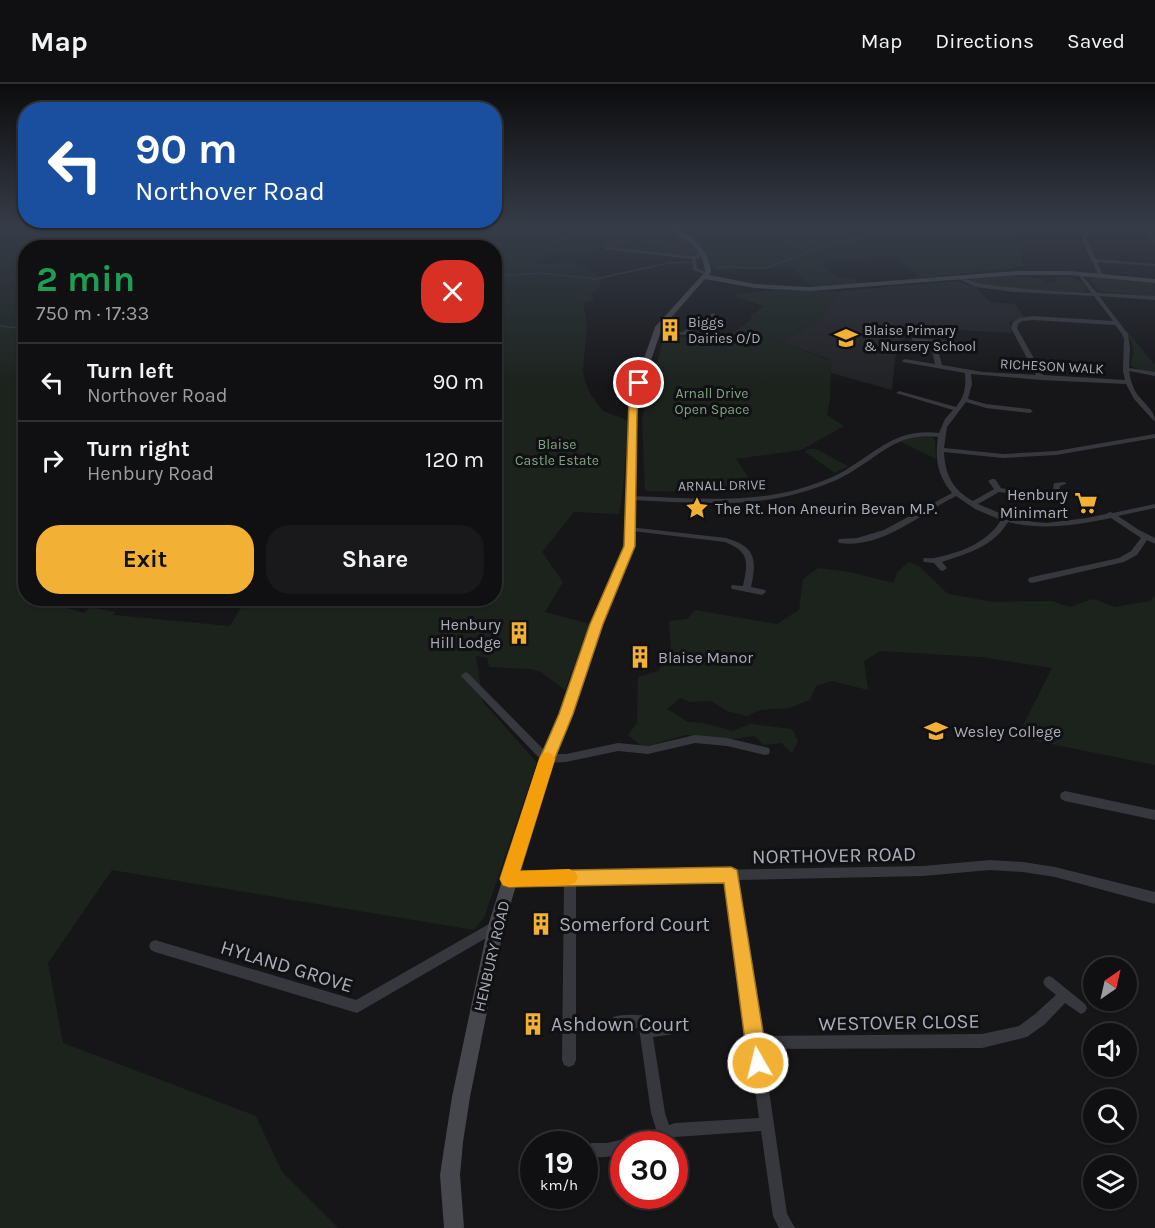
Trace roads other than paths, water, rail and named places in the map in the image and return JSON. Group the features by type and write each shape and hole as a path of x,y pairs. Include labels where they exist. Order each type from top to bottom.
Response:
{"main road":[{"name":"HENBURY ROAD","path":"454,1228 450,1175 454,1142 495,926 547,758 566,714 597,624 630,546 633,401 657,331 663,321 701,281"},
{"path":"736,281 754,286 817,289 917,281"}],"street":[{"path":"968,281 976,285 1003,289 1155,298"},
{"path":"1086,281 1118,323 1128,345 1126,369 1128,382 1134,394 1155,419"},
{"path":"705,312 722,317"},
{"path":"657,331 682,334 713,315"},
{"path":"1041,378 1014,328 1015,323 1034,318 1118,323"},
{"path":"914,339 963,343"},
{"path":"933,341 939,367"},
{"name":"RICHESON WALK","path":"905,361 968,372 1128,382"},
{"path":"1126,369 1155,374"},
{"path":"968,372 970,387 965,400 941,435 940,450 944,475 957,493 973,504 1006,518 1032,524 1048,525 1155,506"},
{"path":"899,393 957,409"},
{"path":"965,400 986,406 1030,411"},
{"name":"ARNALL DRIVE","path":"632,498 724,501 786,495 814,487 844,473 901,437 924,432 941,435"},
{"path":"940,450 1003,456 1056,453 1155,436"},
{"path":"992,481 998,490"},
{"path":"973,504 998,490 1046,494 1056,491 1057,485 1062,484"},
{"path":"842,541 855,545 957,493"},
{"path":"1035,581 1121,560 1151,539 1110,514"},
{"path":"943,568 932,561 989,542 1000,530 1006,518"},
{"path":"632,530 726,540 746,548 752,562 747,589"},
{"path":"735,587 762,592"},
{"path":"466,676 547,758 566,759 618,747 648,750 695,739 752,743 765,751"},
{"path":"1065,796 1155,815"},
{"name":"NORTHOVER ROAD","path":"509,879 923,872 990,865 1055,872 1155,898"},
{"path":"731,875 780,1216 787,1228"},
{"path":"569,1060 570,877"},
{"name":"HYLAND GROVE","path":"154,946 357,1007 495,926"},
{"path":"1049,982 1081,1008"},
{"name":"WESTOVER CLOSE","path":"755,1043 982,1041 1022,1032 1040,1019 1065,995"},
{"path":"618,1022 644,1022 662,1131"},
{"path":"645,1031 668,1029"},
{"path":"671,1131 767,1124"}],"waterway":[{"path":"0,326 18,328"}],"place":[{"name":"Biggs Dairies O/D","path":"670,330"},
{"name":"Blaise Primary & Nursery School","path":"846,338"},
{"name":"Henbury Minimart","path":"1086,503"},
{"name":"The Rt. Hon Aneurin Bevan M.P.","path":"697,508"},
{"name":"Henbury Hill Lodge","path":"519,633"},
{"name":"Blaise Manor","path":"640,657"},
{"name":"Wesley College","path":"936,731"},
{"name":"Somerford Court","path":"541,924"},
{"name":"Ashdown Court","path":"533,1024"}],"park label":[{"name":"Arnall Drive Open Space","path":"712,402"},
{"name":"Blaise Castle Estate","path":"557,452"}]}
